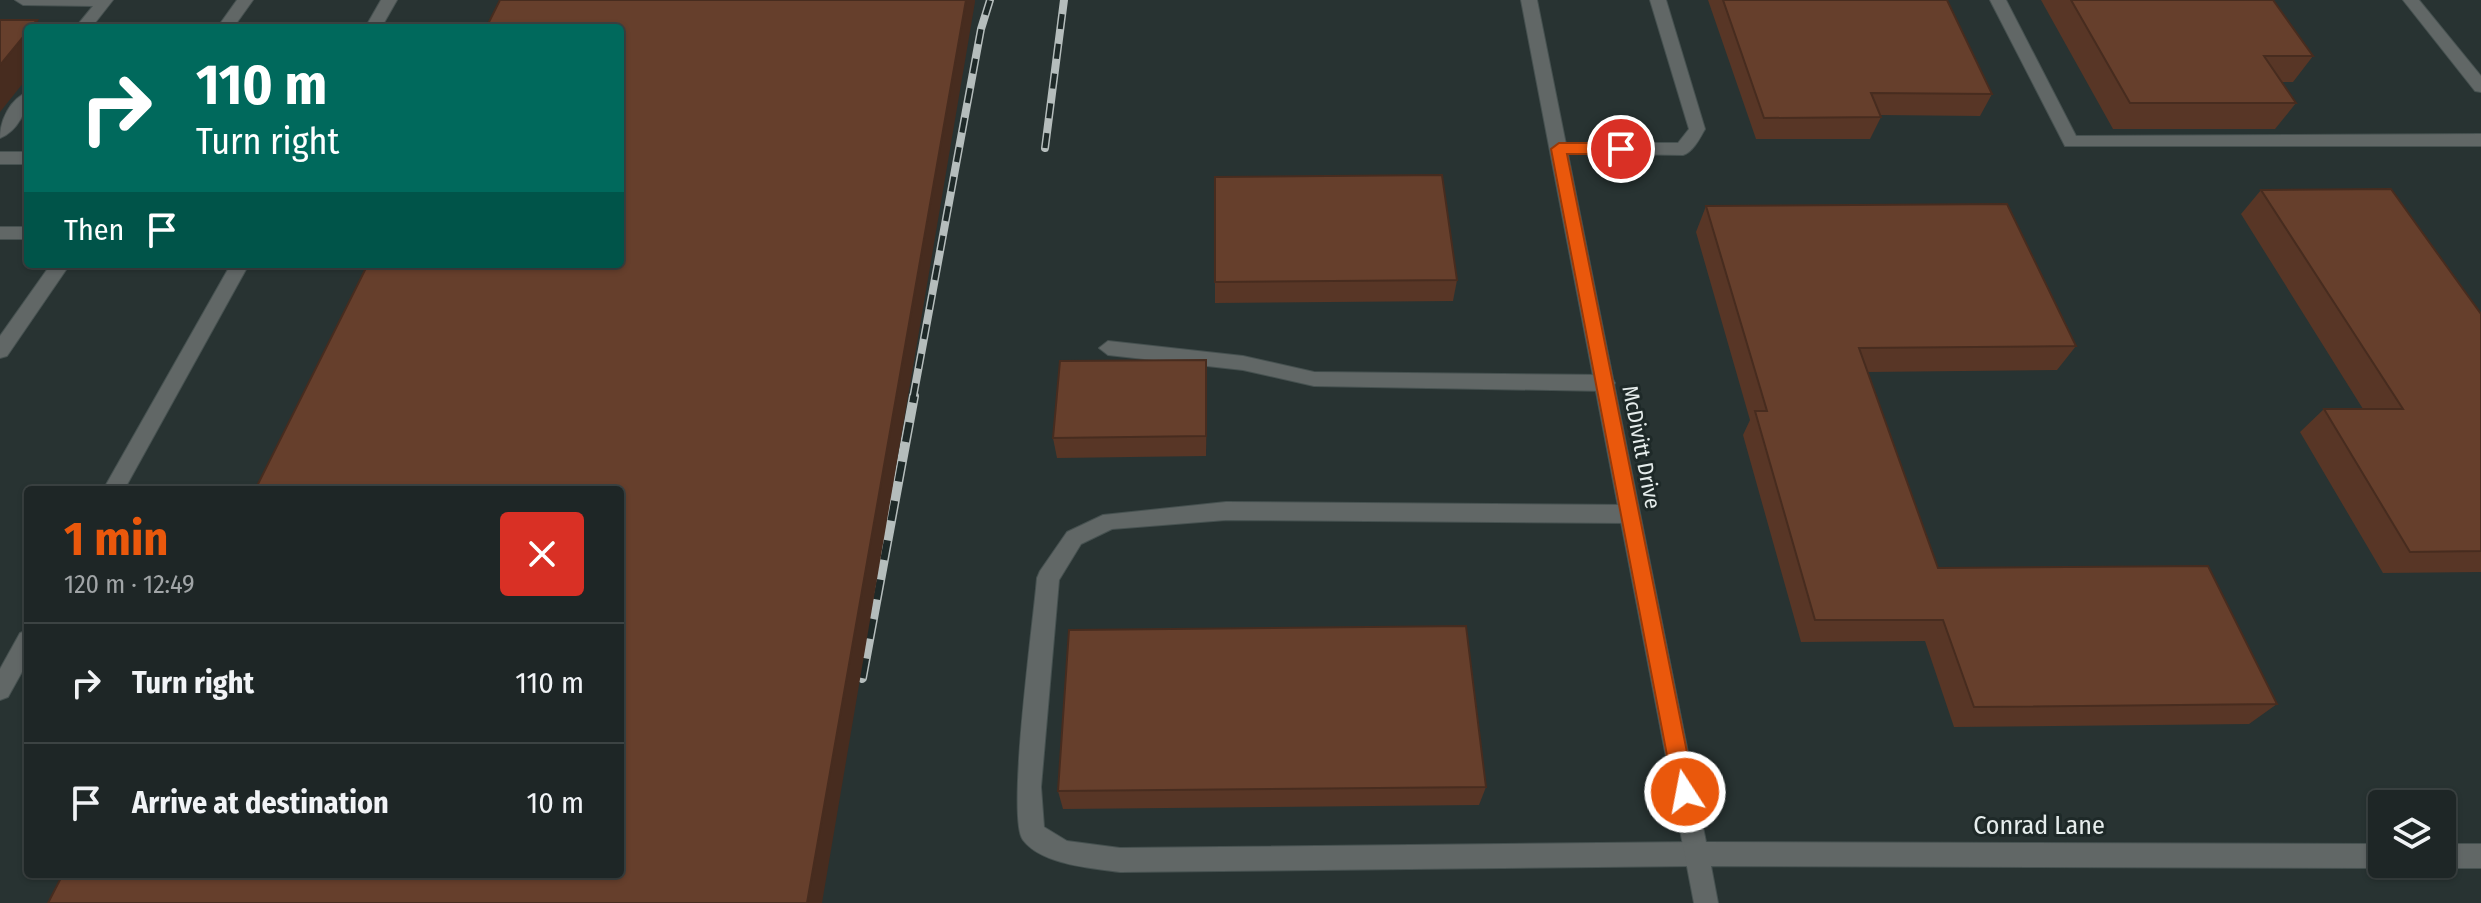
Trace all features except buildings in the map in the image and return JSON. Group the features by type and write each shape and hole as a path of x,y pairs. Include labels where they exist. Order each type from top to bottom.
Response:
{"street":[{"path":"23,0 105,0"},
{"path":"86,24 105,0"},
{"path":"228,24 245,0"},
{"path":"375,24 389,0"},
{"name":"McDivitt Drive","path":"1529,0 1706,903"},
{"path":"1559,149 1683,149 1697,129 1658,0"},
{"path":"1998,0 2071,142 2481,140"},
{"path":"2411,0 2481,87"},
{"path":"0,132 24,102"},
{"path":"0,158 24,158"},
{"path":"0,233 24,233"},
{"path":"0,351 58,268"},
{"path":"115,486 238,268"},
{"path":"1108,348 1243,363 1314,379 1605,383"},
{"name":"Conrad Lane","path":"1630,514 1226,511 1110,521 1074,538 1048,578 1029,787 1032,833 1063,852 1120,860 1697,854 2368,856"},
{"path":"0,690 24,647"},
{"path":"2456,856 2481,856"}],"railway":[{"path":"913,398 981,29 990,0"},
{"path":"1045,148 1064,0"},
{"path":"862,678 914,396"}],"route":[{"path":"1621,149 1559,149 1685,792"}]}
